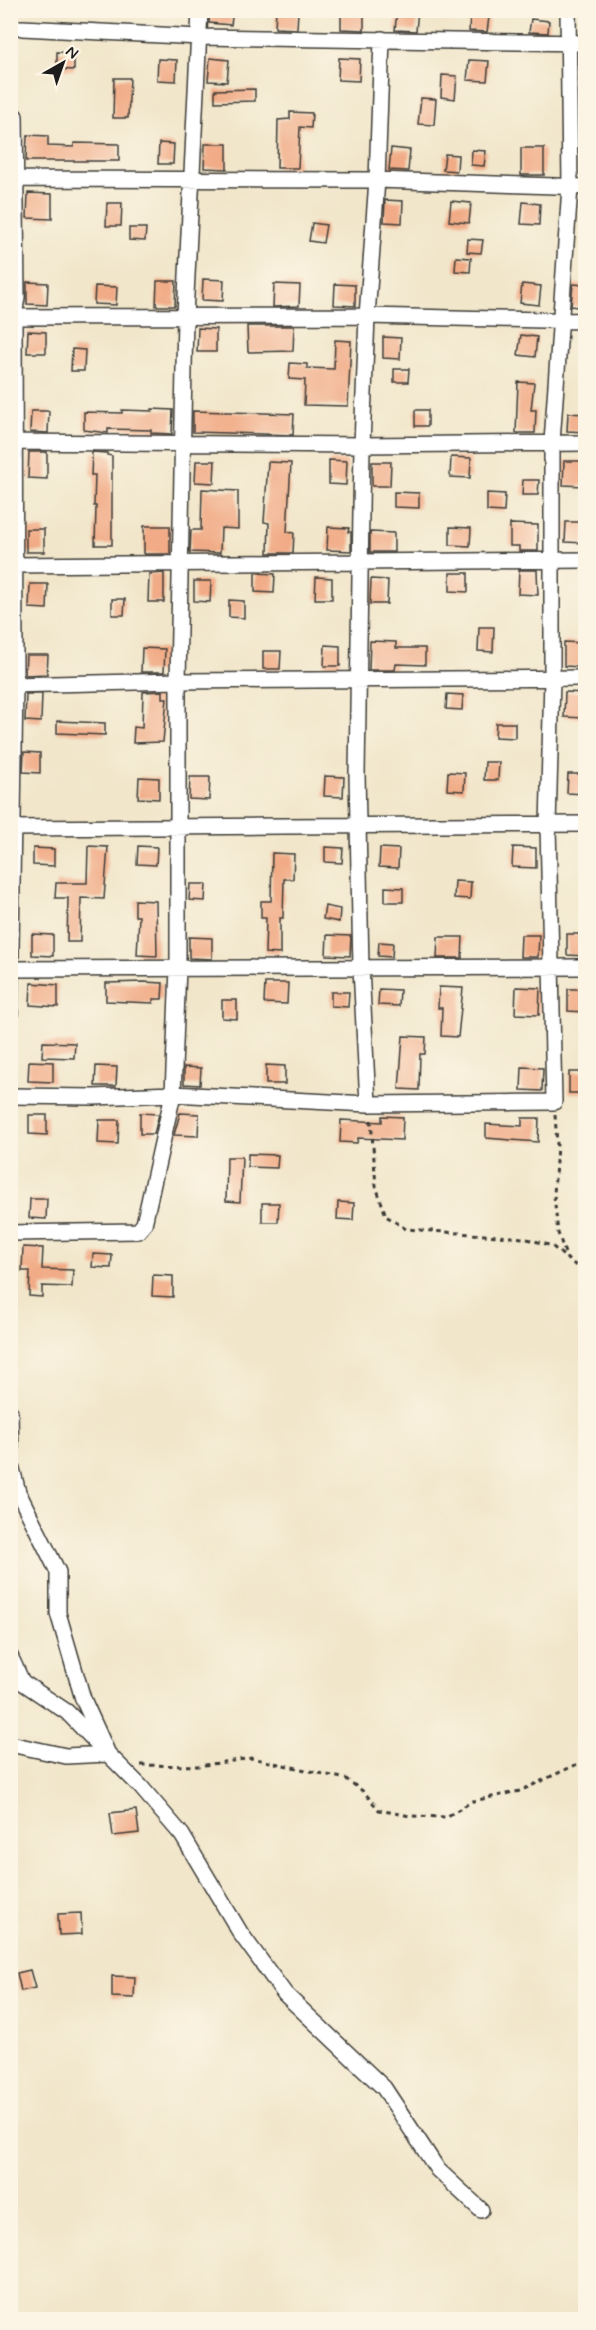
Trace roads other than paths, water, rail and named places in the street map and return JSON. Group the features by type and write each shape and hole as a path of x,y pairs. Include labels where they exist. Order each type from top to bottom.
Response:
{"street":[{"path":"10,1233 138,1231 144,1224 173,1094 178,968 178,681 185,315 200,10"},
{"path":"10,1096 94,1097 173,1094 368,1104 554,1102 548,825 552,679 552,442 570,187 568,10"},
{"path":"22,27 200,38 585,42"},
{"path":"368,1104 356,827 367,316 377,180 382,39"},
{"path":"10,1015 13,685 12,317 17,297 13,178 15,116"},
{"path":"13,178 377,180 585,187"},
{"path":"12,317 367,316 585,321"},
{"path":"13,442 363,445 585,443"},
{"path":"13,566 585,560"},
{"path":"13,685 178,681 585,678"},
{"path":"12,828 585,824"},
{"path":"11,969 585,967"},
{"path":"10,1412 14,1491 58,1572 58,1613 83,1699 108,1754"},
{"path":"10,1656 22,1682 67,1712 140,1786 182,1835 241,1934 285,1994 384,2088 438,2170 481,2210"},
{"path":"10,1744 66,1756 108,1754"}]}
